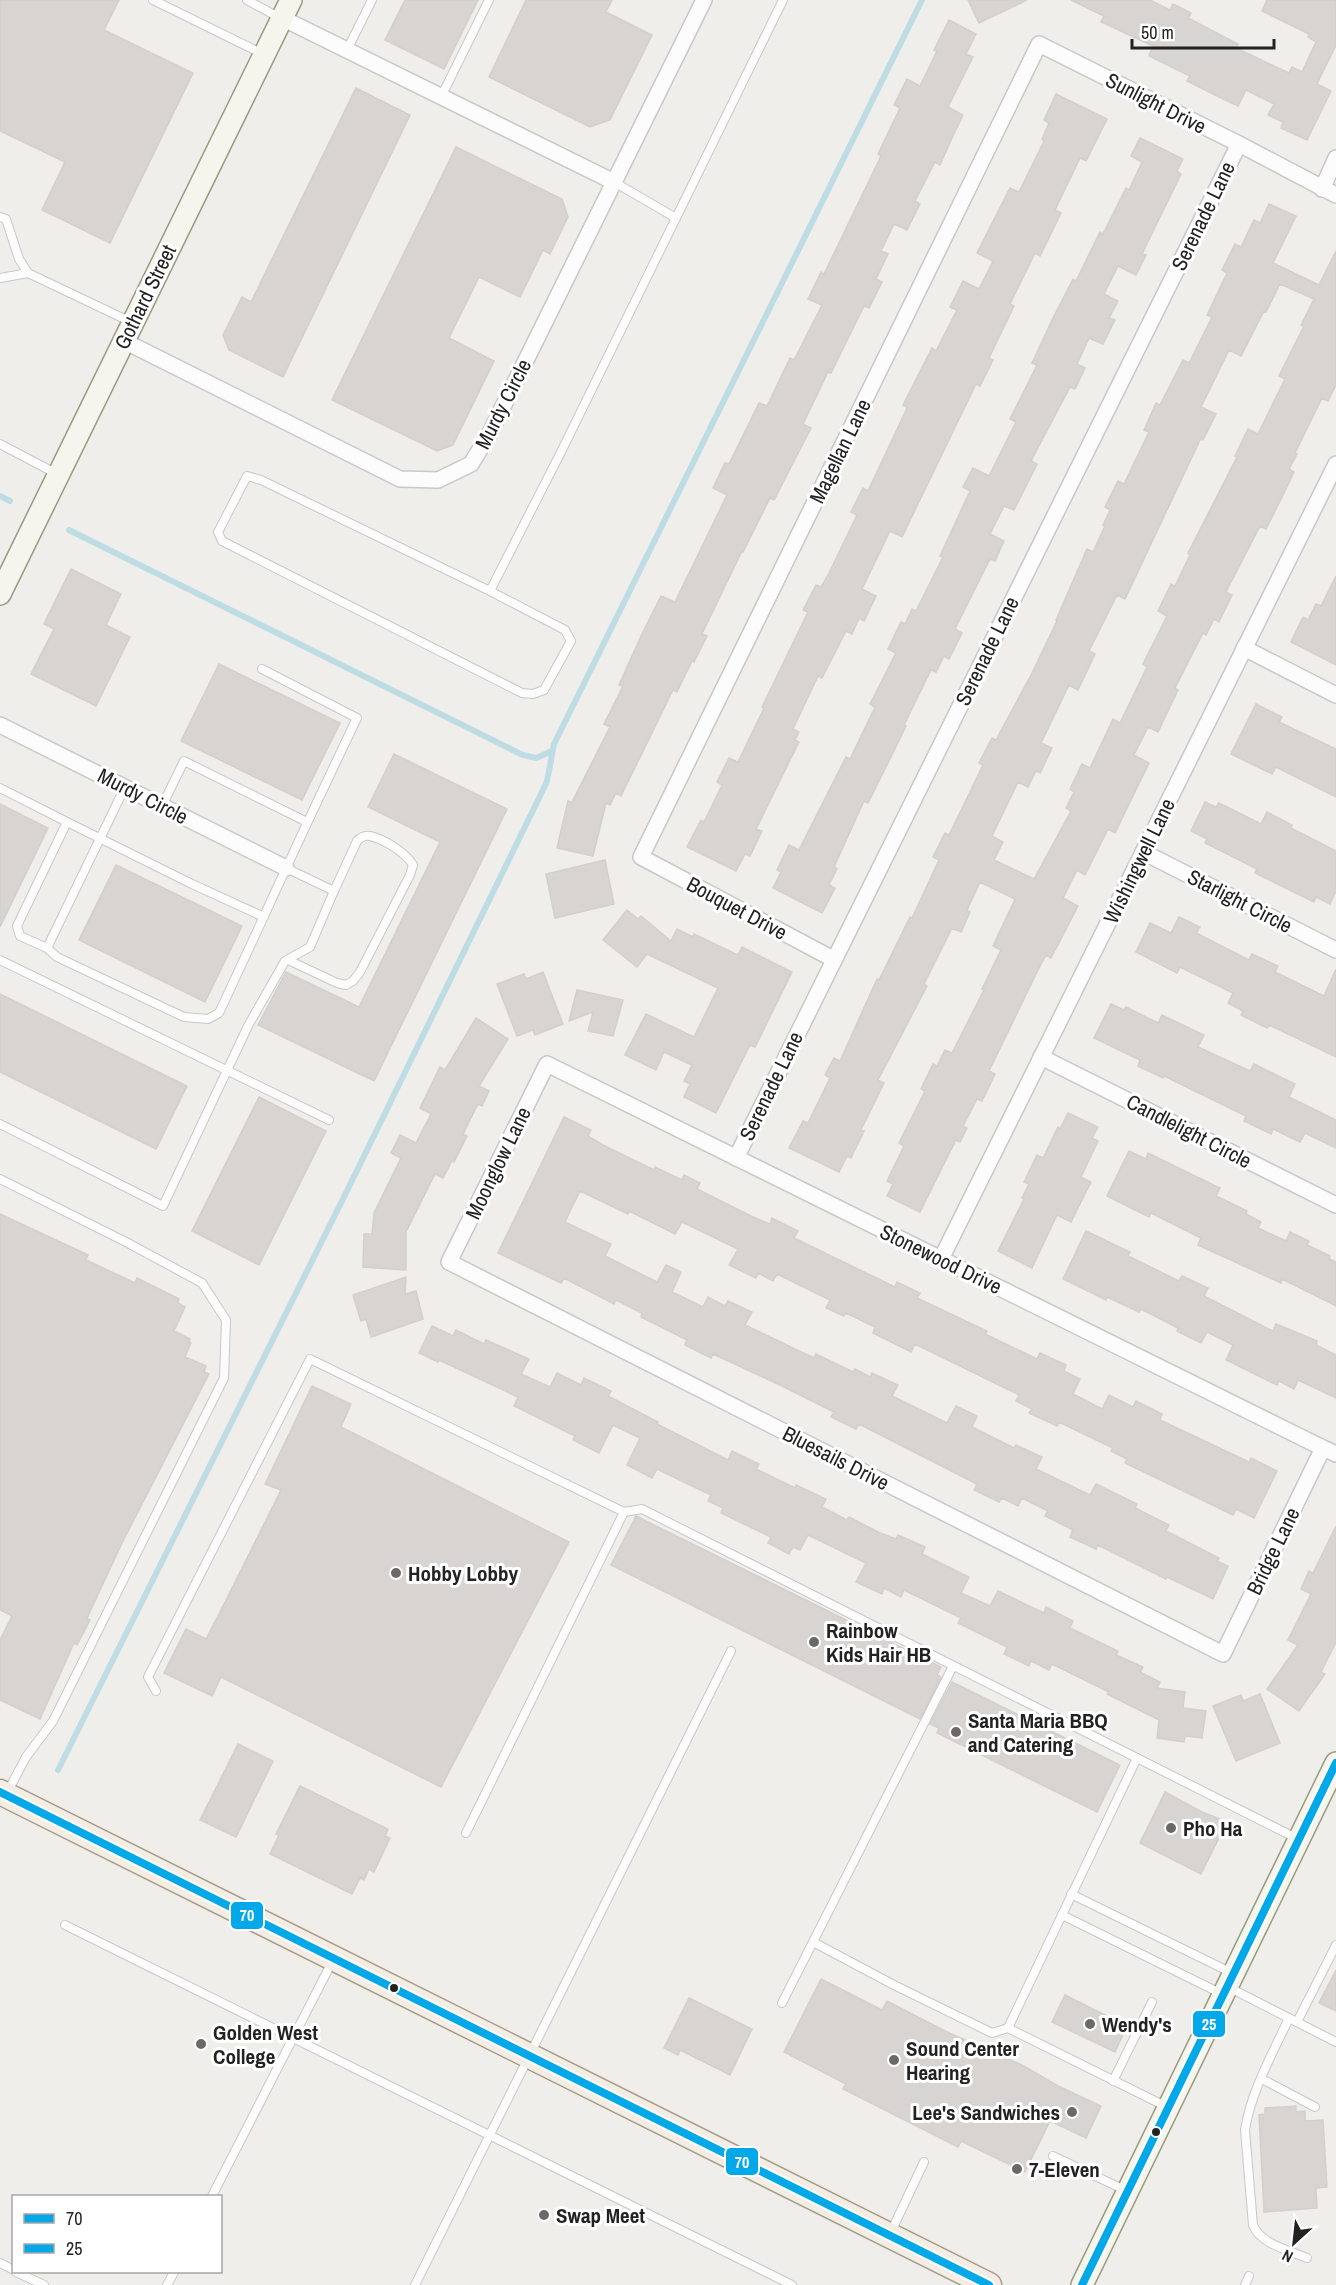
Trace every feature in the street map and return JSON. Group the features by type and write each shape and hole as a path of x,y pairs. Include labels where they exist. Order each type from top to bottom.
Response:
{"main road":[{"path":"3,1794 989,2285"}],"street":[{"name":"Murdy Circle","path":"128,332 400,479 438,480 471,464 490,433 704,0"},
{"name":"Gothard Street","path":"0,594 286,9"},
{"path":"286,9 347,50 614,182"},
{"name":"Sunlight Drive","path":"1039,44 1336,195"},
{"name":"Magellan Lane","path":"641,857 1039,44"},
{"name":"Serenade Lane","path":"736,1158 1239,144"},
{"path":"1322,189 1336,158"},
{"name":"Wishingwell Lane","path":"941,1259 1336,464"},
{"path":"1245,648 1336,695"},
{"name":"Murdy Circle","path":"0,724 286,868"},
{"name":"Starlight Circle","path":"1143,852 1336,950"},
{"name":"Bouquet Drive","path":"641,857 834,959"},
{"name":"Candlelight Circle","path":"1041,1057 1336,1205"},
{"name":"Stonewood Drive","path":"547,1064 1329,1451"},
{"name":"Moonglow Lane","path":"449,1262 547,1064"},
{"name":"Bluesails Drive","path":"449,1262 1223,1654"},
{"name":"Bridge Lane","path":"1223,1654 1329,1451"},
{"path":"1082,2285 1336,1763"}],"lane":[{"path":"153,0 264,54"},
{"path":"247,0 286,9"},
{"path":"347,50 372,0"},
{"path":"441,97 489,0"},
{"path":"490,591 561,452 783,0"},
{"path":"614,182 676,218"},
{"path":"0,217 6,219 19,259 28,273 128,332"},
{"path":"0,278 28,273"},
{"path":"0,444 58,475"},
{"path":"247,476 261,480 490,591 565,630 569,636 571,641 544,690 533,694 522,693 222,541 218,531 247,476"},
{"path":"67,822 17,926 20,936 47,948 57,957 184,1017 208,1019 219,1013 357,718 262,669"},
{"path":"162,806 184,761 308,822"},
{"path":"47,948 125,787"},
{"path":"0,788 192,884 264,916"},
{"path":"0,1124 163,1206 248,1026 285,961 310,947 357,841 369,836 399,849 409,857 413,865 410,875 360,972 353,981 346,985 337,983 288,960"},
{"path":"286,868 334,891"},
{"path":"0,960 329,1120"},
{"path":"0,1179 202,1283 226,1320 224,1378 53,1721 26,1757 3,1794"},
{"path":"156,1691 148,1677 310,1359 624,1512 642,1509 1299,1839"},
{"path":"466,1833 624,1512"},
{"path":"415,2285 731,1651"},
{"path":"782,2003 953,1666"},
{"path":"1008,2028 1137,1758"},
{"path":"1071,1894 1228,1985 1336,2042"},
{"path":"1062,1915 1228,1985"},
{"path":"64,1925 792,2285"},
{"path":"813,1942 992,2033 1008,2028 1168,2108"},
{"path":"1307,2258 1262,2238 1256,2232 1245,2130 1247,2118 1262,2079 1336,1945"},
{"path":"213,2195 334,1958"},
{"path":"1113,2081 1152,2002"},
{"path":"1262,2079 1315,2107"},
{"path":"1053,2156 1128,2192"},
{"path":"890,2236 924,2162"},
{"path":"19,2273 44,2285"},
{"path":"1245,2285 1249,2276"}],"building":[{"path":"0,0 119,0 104,30 193,73 110,243 42,210 65,162 0,131"},
{"path":"405,0 478,0 444,69 385,40"},
{"path":"526,0 612,0 606,12 652,35 610,120 590,127 489,77"},
{"path":"968,0 1027,0 979,23"},
{"path":"1071,0 1150,0 1170,10 1173,4 1191,13 1188,18 1238,44 1236,48 1289,73 1292,67 1302,72 1316,42 1308,37 1309,34 1262,11 1267,0 1336,0 1336,45 1317,84 1331,91 1307,140 1281,128 1283,122 1268,115 1274,104 1246,90 1238,106 1187,81 1190,76 1149,56 1153,46 1101,22 1104,16"},
{"path":"949,20 976,34 966,54 973,57 948,107 963,115 940,165 935,162 915,201 920,204 907,230 894,224 881,251 888,254 876,279 882,282 869,308 864,306 831,373 828,372 803,424 811,428 774,500 770,498 742,551 702,634 707,636 694,662 692,661 677,692 673,690 621,796 616,793 610,805 606,803 593,856 557,848 568,801 572,802 610,727 604,724 623,686 619,685 641,636 661,596 675,602 727,495 713,488 725,463 729,464 759,403 767,406 790,358 794,360 822,305 808,299 821,272 824,274 881,156 878,154 900,108 894,105 907,79 920,86"},
{"path":"356,88 410,115 283,377 229,350 223,335 242,297 251,302"},
{"path":"1056,94 1107,119 1086,161 1080,158 1055,210 1061,213 1040,256 1035,253 1010,304 1014,306 989,358 993,360 980,386 976,384 902,537 890,531 862,589 876,596 864,621 859,618 852,634 846,631 822,678 818,676 793,729 799,732 795,740 799,742 756,829 762,831 750,856 745,854 736,871 687,847 701,820 704,822 722,785 717,782 729,758 738,762 808,612 803,610 816,585 821,587 829,573 857,515 851,512 863,488 868,491 907,408 903,405 932,348 936,351 957,310 950,307 963,281 979,289 993,261 977,253 1010,188 1019,192 1044,141 1042,139 1049,123 1044,120"},
{"path":"1140,138 1183,159 1177,171 1181,174 1142,254 1146,255 1136,275 1118,266 1104,294 1118,301 1109,318 1115,320 1103,344 1089,338 1077,364 1085,368 1075,389 1070,387 1031,461 1037,464 1014,510 1004,506 990,534 1004,541 995,561 990,559 955,629 962,633 949,659 944,656 936,672 931,670 868,803 864,801 834,867 837,869 829,885 835,888 822,913 773,888 781,872 777,870 789,845 799,850 846,757 850,759 875,707 870,704 896,653 888,649 901,622 905,624 912,609 916,611 943,557 940,556 970,491 963,487 973,468 989,476 1016,422 1010,419 1037,365 1032,363 1052,320 1073,279 1076,281 1100,232 1103,234 1126,188 1129,190 1142,162 1131,156"},
{"path":"456,147 562,199 568,217 550,254 543,250 520,297 479,277 449,338 494,361 453,445 437,451 332,400"},
{"path":"1269,204 1296,216 1273,263 1319,285 1336,251 1336,385 1328,401 1322,398 1295,453 1297,454 1289,469 1294,472 1282,497 1266,529 1260,526 1226,592 1232,595 1219,622 1214,619 1206,635 1203,633 1175,688 1178,690 1158,732 1148,727 1134,755 1149,763 1115,833 1108,829 1085,875 1077,870 1063,898 1078,906 1051,958 1046,955 1039,968 989,1071 995,1074 982,1101 977,1099 963,1126 967,1128 960,1142 956,1140 920,1212 887,1196 893,1184 887,1181 904,1146 899,1143 925,1091 921,1089 933,1064 937,1066 945,1050 952,1053 984,990 982,989 1001,950 993,946 1015,899 980,882 967,910 970,912 961,932 952,928 924,984 927,986 878,1080 884,1083 861,1130 864,1131 851,1158 847,1156 839,1172 789,1148 803,1121 808,1123 830,1078 825,1075 834,1058 840,1061 877,979 879,980 910,917 912,918 939,860 933,857 945,833 949,835 983,765 979,763 992,738 996,740 1031,675 1057,621 1087,549 1093,552 1110,510 1105,507 1118,481 1124,484 1149,432 1144,430 1156,403 1160,405 1183,360 1189,363 1212,317 1207,315 1227,273 1222,270 1235,244 1241,247 1254,220 1260,223","holes":["1280,284 1314,299 1301,325 1304,326 1279,376 1285,379 1258,434 1248,429 1235,456 1237,457 1188,553 1190,555 1175,586 1171,584 1158,611 1167,616 1143,664 1147,667 1120,723 1113,719 1090,768 1082,764 1070,789 1074,792 1066,808 1071,811 1034,879 994,860 1003,842 992,836 1018,782 1028,787 1036,771 1040,773 1052,748 1041,743 1069,685 1078,690 1095,654 1089,651 1117,595 1125,599 1201,438 1203,440 1216,414 1201,407 1229,350 1241,356"]},
{"path":"71,569 121,594 106,625 130,637 96,706 31,674 54,629 44,624"},
{"path":"1336,576 1336,665 1291,642 1303,617 1308,620 1316,604 1321,606"},
{"path":"219,664 340,723 302,800 181,741"},
{"path":"1256,704 1282,717 1279,722 1336,749 1336,797 1276,767 1272,774 1231,754"},
{"path":"394,754 507,809 374,1081 258,1025 286,972 359,1007 440,842 368,807"},
{"path":"1205,802 1216,807 1219,803 1261,824 1267,812 1292,825 1291,828 1336,851 1336,891 1330,904 1316,897 1314,902 1255,873 1257,869 1205,843 1207,839 1191,831"},
{"path":"0,804 48,828 0,927"},
{"path":"605,860 614,904 555,918 546,874"},
{"path":"116,865 242,926 205,1002 79,940"},
{"path":"627,910 638,919 641,916 671,941 677,929 693,937 694,934 738,955 742,947 792,972 755,1047 750,1045 716,1113 684,1097 690,1084 684,1081 692,1065 664,1052 656,1070 625,1055 646,1014 694,1037 718,988 647,954 637,967 603,940"},
{"path":"1179,917 1200,927 1196,933 1249,960 1252,954 1278,966 1275,972 1324,996 1336,969 1336,1057 1269,1025 1267,1028 1241,1015 1243,1011 1228,1003 1233,993 1180,967 1177,973 1136,952 1150,923 1171,933"},
{"path":"543,972 563,1024 535,1035 533,1030 517,1036 497,984 524,974 526,979"},
{"path":"577,990 623,1000 613,1036 588,1031 593,1012 569,1021"},
{"path":"0,994 187,1086 156,1149 0,1072"},
{"path":"1111,1004 1124,1010 1126,1007 1158,1023 1162,1015 1204,1035 1198,1047 1250,1071 1254,1064 1295,1084 1289,1097 1336,1120 1336,1148 1305,1133 1300,1142 1273,1129 1271,1134 1244,1121 1246,1116 1164,1076 1163,1078 1138,1066 1140,1060 1094,1038"},
{"path":"476,1018 508,1039 479,1086 489,1091 482,1106 478,1104 463,1134 467,1136 454,1162 452,1161 443,1178 435,1174 406,1232 406,1270 363,1267 364,1234 372,1234 374,1213 401,1158 391,1153 400,1135 416,1143 431,1114 420,1108 440,1067 445,1070"},
{"path":"259,1097 326,1131 259,1265 192,1231"},
{"path":"1068,1113 1098,1127 1092,1138 1098,1141 1081,1177 1091,1182 1071,1222 1057,1215 1032,1268 998,1251 1024,1199 1022,1198 1029,1184 1024,1182 1037,1155 1043,1158 1058,1127 1060,1129"},
{"path":"564,1117 591,1130 588,1136 603,1145 654,1170 655,1167 682,1180 684,1175 700,1183 697,1189 753,1217 770,1224 772,1218 798,1231 794,1238 895,1287 897,1282 920,1293 917,1298 987,1331 985,1334 1037,1359 1040,1353 1066,1365 1064,1371 1080,1379 1073,1394 1102,1409 1109,1395 1133,1407 1136,1401 1162,1414 1160,1420 1249,1462 1251,1458 1277,1471 1254,1518 1236,1509 1233,1515 1125,1463 1127,1459 1111,1451 1113,1448 1059,1422 1057,1426 1029,1413 1032,1409 1016,1401 1019,1395 915,1344 911,1352 873,1333 875,1327 846,1313 844,1316 826,1308 830,1300 777,1274 773,1281 758,1273 756,1278 729,1265 738,1249 682,1222 675,1234 629,1211 628,1214 580,1191 573,1205 565,1222 611,1244 605,1256 657,1282 666,1265 681,1272 672,1292 703,1307 708,1297 725,1306 728,1301 752,1312 745,1325 814,1358 816,1354 853,1372 855,1369 870,1377 872,1373 898,1385 892,1396 947,1423 956,1406 977,1416 972,1427 1014,1448 1016,1445 1042,1457 1036,1469 1090,1495 1096,1484 1137,1504 1135,1508 1169,1525 1166,1531 1219,1558 1217,1561 1228,1566 1213,1599 1167,1577 1166,1579 1098,1545 1096,1549 1070,1537 1073,1530 1045,1516 1048,1511 1022,1498 1018,1506 1002,1498 999,1502 974,1490 977,1484 859,1424 856,1429 831,1417 834,1412 780,1385 713,1354 711,1358 685,1345 687,1340 641,1317 642,1313 616,1300 614,1304 564,1278 561,1283 498,1253"},
{"path":"1129,1151 1146,1159 1148,1153 1220,1188 1216,1196 1247,1211 1246,1214 1261,1222 1258,1228 1286,1241 1290,1232 1309,1241 1307,1245 1330,1256 1329,1259 1336,1262 1336,1306 1282,1279 1281,1283 1198,1245 1201,1238 1151,1213 1149,1217 1107,1196"},
{"path":"0,1214 88,1255 86,1260 135,1283 137,1278 179,1299 178,1303 185,1307 174,1331 190,1339 191,1343 185,1357 206,1366 204,1372 209,1374 123,1541 87,1618 90,1620 77,1645 74,1643 40,1719 0,1700 0,1640 12,1616 0,1610"},
{"path":"1086,1231 1130,1252 1128,1256 1179,1281 1182,1276 1208,1288 1204,1296 1273,1331 1276,1324 1317,1341 1316,1345 1336,1355 1336,1398 1298,1380 1294,1389 1279,1381 1277,1385 1226,1360 1233,1345 1207,1332 1201,1343 1141,1309 1139,1312 1107,1297 1106,1300 1063,1279"},
{"path":"406,1277 405,1294 416,1291 423,1319 371,1337 366,1319 361,1321 353,1295"},
{"path":"432,1326 453,1336 456,1330 484,1344 486,1340 529,1359 521,1374 550,1387 557,1373 581,1385 584,1378 611,1391 608,1396 658,1422 657,1424 728,1460 732,1451 759,1464 756,1469 795,1488 796,1485 826,1499 822,1507 847,1520 849,1517 880,1533 896,1539 898,1535 925,1547 922,1554 969,1577 961,1593 990,1606 998,1591 1044,1613 1046,1607 1073,1621 1070,1628 1118,1651 1116,1655 1143,1667 1140,1672 1160,1682 1157,1688 1185,1692 1183,1708 1206,1711 1202,1738 1185,1736 1184,1742 1157,1738 1159,1720 1052,1664 1049,1670 1031,1661 1029,1666 1004,1654 1007,1647 958,1623 961,1618 904,1590 901,1597 884,1588 882,1594 856,1582 866,1563 808,1535 800,1550 793,1547 789,1554 768,1543 771,1537 721,1513 723,1508 708,1501 711,1495 657,1469 652,1478 627,1465 640,1438 613,1425 599,1453 573,1440 575,1436 514,1406 518,1397 419,1353"},
{"name":"Hobby Lobby","path":"312,1386 351,1404 341,1427 569,1542 441,1787 221,1677 212,1696 164,1673 186,1629 206,1639 281,1490 265,1484"},
{"path":"636,1516 941,1667 937,1675 941,1677 920,1719 611,1565"},
{"path":"1336,1526 1336,1642 1321,1672 1325,1674 1299,1711 1267,1689 1298,1645 1288,1640 1311,1594 1301,1589 1309,1571 1313,1573"},
{"path":"952,1682 1120,1765 1097,1812 937,1733 939,1728 930,1724"},
{"path":"1260,1694 1280,1743 1236,1761 1213,1706 1241,1695 1243,1701"},
{"path":"238,1744 273,1761 236,1837 200,1820"},
{"path":"300,1786 388,1829 385,1836 390,1838 374,1872 369,1869 364,1880 360,1878 352,1894 270,1854 279,1835 276,1834"},
{"name":"Pho Ha","path":"1165,1792 1202,1812 1227,1822 1201,1874 1140,1843"},
{"path":"1336,1970 1336,2011 1319,2003"},
{"path":"821,1979 882,2010 887,2001 945,2031 1022,2065 1058,2086 1101,2106 1086,2138 1050,2121 1025,2172 961,2141 958,2147 843,2089 846,2084 784,2052"},
{"name":"Wendy's","path":"1065,1995 1127,2026 1115,2052 1052,2022"},
{"path":"689,1998 752,2029 730,2075 680,2050 678,2055 664,2048"},
{"path":"1296,2106 1296,2112 1305,2111 1305,2121 1323,2120 1327,2187 1316,2188 1317,2208 1264,2212 1259,2115 1265,2114 1265,2108"}],"waterway":[{"path":"58,1770 345,1195 541,794 547,781 554,744 922,0"},
{"path":"0,496 10,501"},
{"path":"69,530 523,755 536,758 552,751"}],"transit line":[{"name":"25","path":"1082,2285 1336,1763"},
{"name":"70","path":"0,1792 989,2285"}],"place":[{"name":"Hobby Lobby","path":"396,1573"},
{"name":"Rainbow Kids Hair HB","path":"814,1642"},
{"name":"Santa Maria BBQ and Catering","path":"956,1732"},
{"name":"Pho Ha","path":"1171,1828"},
{"name":"Wendy's","path":"1090,2024"},
{"name":"Golden West College","path":"201,2044"},
{"name":"Sound Center Hearing","path":"894,2060"},
{"name":"Lee's Sandwiches","path":"1072,2112"},
{"name":"7-Eleven","path":"1017,2169"},
{"name":"Swap Meet","path":"544,2215"}]}
